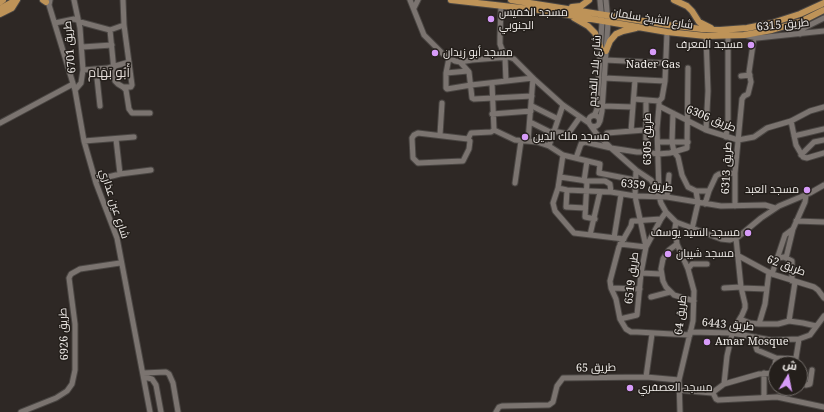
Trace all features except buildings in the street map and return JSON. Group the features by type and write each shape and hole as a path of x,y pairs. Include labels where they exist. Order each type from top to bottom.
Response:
{"main road":[{"path":"0,2 4,0"},
{"path":"0,9 16,0"},
{"path":"0,14 12,8 16,0"},
{"name":"شارع الشيخ سلمان","path":"451,0 569,15 640,28 706,36 744,35 786,26 824,10"},
{"name":"شارع الشيخ سلمان","path":"512,0 682,27 720,30 747,28 772,23 800,14 824,3"},
{"path":"563,7 581,6 589,0"},
{"path":"674,0 683,3 689,8 702,24 720,30"},
{"path":"569,15 588,26 595,33 603,50 616,34 640,28"}],"street":[{"name":"طريق 6701","path":"74,0 79,21 83,70 81,83 75,90"},
{"path":"110,30 115,81 123,87 130,88 132,86 124,25 123,0"},
{"path":"410,0 424,35 448,58 460,62 507,57 516,60 533,78 563,105 595,127 599,123"},
{"path":"414,8 418,0"},
{"path":"600,0 605,14"},
{"path":"605,14 606,0"},
{"name":"شارع عين عذاري","path":"48,1 75,90 84,141 96,180 114,229 144,375 150,412"},
{"path":"501,6 500,44 507,57 506,81"},
{"name":"شارع بلاد القديم","path":"590,124 591,117 595,114 597,109 605,14"},
{"path":"800,34 802,29 824,18"},
{"path":"55,24 74,19 110,30 124,25"},
{"path":"814,24 813,27 815,32"},
{"name":"طريق 6315","path":"744,35 754,38 824,31"},
{"name":"طريق 6305","path":"659,196 657,129 659,103 662,98 665,81 667,32"},
{"path":"706,36 708,91 706,130"},
{"path":"726,137 728,120 728,36"},
{"name":"طريق 6313","path":"735,206 735,173 742,99 748,93 751,82 750,76 754,38"},
{"path":"82,47 112,45"},
{"name":"شارع بلاد القديم","path":"599,123 603,106 605,60 603,50"},
{"path":"448,58 446,89 533,78"},
{"path":"605,60 666,63"},
{"path":"83,70 96,70 114,67 129,62"},
{"path":"460,62 468,71 474,99 532,96"},
{"path":"576,158 581,144 585,142 611,148 658,154 674,152 687,148 688,68"},
{"path":"96,70 100,106"},
{"path":"446,73 468,71"},
{"path":"741,76 750,76"},
{"path":"528,141 533,78"},
{"path":"604,78 665,81"},
{"path":"631,131 635,80"},
{"path":"492,83 492,114 494,130"},
{"path":"0,123 73,84"},
{"path":"123,87 126,90 129,109 132,113 150,114"},
{"path":"634,99 659,103"},
{"path":"646,100 646,152"},
{"path":"440,135 442,103"},
{"name":"طريق 6306","path":"659,103 673,113 706,130 738,140 754,137 767,128 791,121 810,111 824,107"},
{"path":"549,146 563,105"},
{"path":"603,106 633,107"},
{"path":"492,114 531,108 558,119"},
{"path":"673,113 672,142 674,152 678,157 682,176 688,187 696,191 709,191"},
{"path":"580,117 597,116 602,136 611,148"},
{"path":"530,122 553,132 569,134 580,117"},
{"path":"791,121 798,149 803,157"},
{"path":"590,124 611,148 636,170 651,180 657,189 666,212 676,222 721,239 730,240 736,238 775,208 806,195 824,185"},
{"path":"607,133 657,129"},
{"path":"794,136 824,129"},
{"path":"468,139 418,133 412,138 412,156 418,163 463,161 469,149 470,141 468,139 471,133 491,132 494,130 515,140 537,142 549,146 562,155 600,164 598,173 635,180"},
{"path":"84,141 134,137"},
{"path":"116,139 120,174"},
{"path":"803,157 814,142 824,140"},
{"path":"515,183 521,141"},
{"path":"658,142 688,142"},
{"path":"803,157 824,153"},
{"path":"562,155 558,188 553,203 555,211 574,232 614,238 622,242 646,247 666,212"},
{"path":"587,161 585,217 595,220"},
{"path":"96,180 120,174 151,170"},
{"name":"طريق 6519","path":"620,319 637,315 641,273 646,247 635,196 636,170"},
{"path":"705,204 709,191 718,175 735,173"},
{"path":"606,182 607,175"},
{"path":"667,197 669,176"},
{"path":"560,177 606,182 610,184 611,192"},
{"name":"طريق 6359","path":"558,188 566,190 611,192 635,196 659,196 705,204 735,206 764,205 775,208"},
{"path":"566,190 566,206 585,208"},
{"path":"692,229 698,203 696,191"},
{"path":"590,235 595,220 600,192"},
{"path":"614,238 621,194"},
{"path":"786,258 793,229 805,202 806,195"},
{"path":"640,220 661,219"},
{"name":"طريق 6519","path":"622,242 631,226 632,221 640,220"},
{"path":"796,221 824,222"},
{"name":"طريق 64","path":"676,222 675,228 677,244 688,269 694,291 693,321 678,380 680,412"},
{"path":"759,324 765,304 771,273 778,258 785,235 793,229"},
{"path":"736,238 741,288 745,308 741,334"},
{"path":"620,319 612,290 612,274 617,252 622,242"},
{"path":"677,244 666,254 662,264 661,274 663,281 670,292 679,298 694,302"},
{"name":"طريق 62","path":"737,256 771,273 814,287 824,298"},
{"path":"778,258 786,258 792,261 794,281 789,321"},
{"name":"طريق 6926","path":"21,412 56,398 67,391 72,384 76,370 75,324 70,278 71,274 80,269 120,263"},
{"path":"688,269 692,264 707,264"},
{"path":"641,273 661,274"},
{"path":"724,288 767,289"},
{"path":"612,290 640,289"},
{"path":"651,297 670,292"},
{"path":"796,356 799,339 809,336 824,316"},
{"name":"طريق 6443","path":"620,319 623,325 630,332 652,334 732,333 771,340 799,339"},
{"path":"724,384 732,333 736,324 742,320 759,324 778,324 789,321 803,322 816,326"},
{"path":"646,377 652,334"},
{"path":"756,337 757,350 771,356"},
{"path":"808,384 810,384 812,370"},
{"path":"144,375 166,372 169,374 172,381 178,412"},
{"path":"764,373 764,398"},
{"path":"678,390 713,392 724,384 768,373"},
{"path":"144,375 152,379 156,385 161,412"},
{"name":"طريق 65","path":"550,405 553,402 557,386 563,378 646,377 678,380"},
{"path":"713,392 718,400 782,397 824,407"},
{"path":"496,412 499,407 506,406 550,405"},
{"path":"546,412 550,405"}],"place":[{"name":"مسجد الخميس الجنوبي","path":"491,19"},
{"name":"مسجد المعرف","path":"751,45"},
{"name":"Nader Gas","path":"653,52"},
{"name":"مسجد أبو زيدان","path":"435,53"},
{"name":"مسجد ملك الدين","path":"525,137"},
{"name":"مسجد العبد","path":"807,190"},
{"name":"مسجد السيد يوسف","path":"748,233"},
{"name":"مسجد شيبان","path":"668,254"},
{"name":"Amar Mosque","path":"707,342"},
{"name":"مسجد العصفري","path":"630,388"}],"district":[{"name":"أَبُو بَهَام","path":"109,73"}]}
